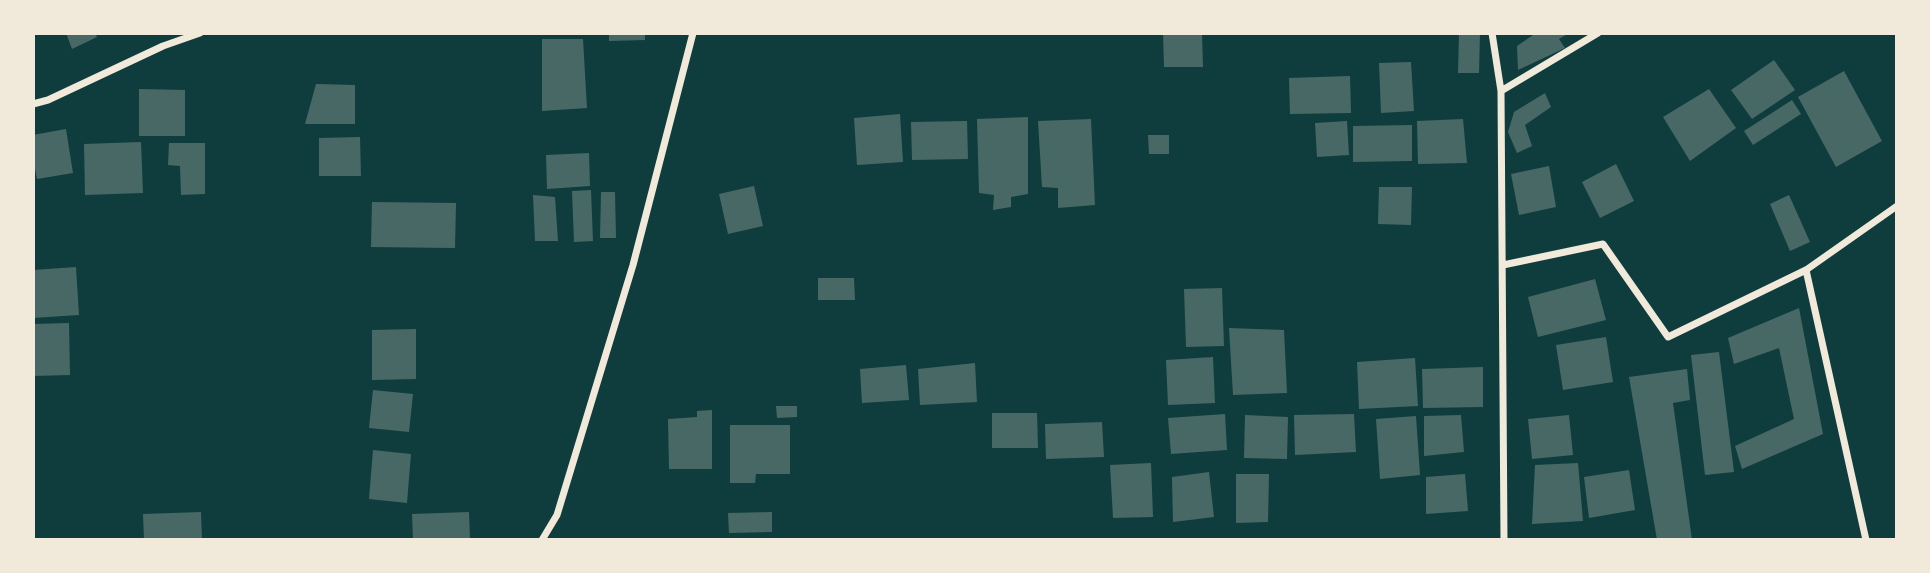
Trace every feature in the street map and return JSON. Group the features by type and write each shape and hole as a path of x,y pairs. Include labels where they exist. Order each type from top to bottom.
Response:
{"street":[{"path":"33,104 48,100 163,46 200,33"},
{"path":"542,540 557,515 633,265 693,33"},
{"path":"1492,33 1501,90 1504,540"},
{"path":"1501,90 1598,33"},
{"path":"1503,265 1603,244 1668,337 1806,270 1897,205"},
{"path":"1806,270 1866,540"}],"building":[{"path":"66,33 95,33 97,37 72,49"},
{"path":"609,33 645,33 645,40 609,41"},
{"path":"1163,33 1202,33 1203,67 1164,67"},
{"path":"1459,33 1480,33 1479,73 1458,73"},
{"path":"1536,33 1569,33 1559,39 1565,48 1518,70 1517,46"},
{"path":"542,39 583,39 587,108 542,111"},
{"path":"1774,60 1795,90 1752,119 1731,90"},
{"path":"1411,62 1414,111 1381,113 1379,63"},
{"path":"1844,71 1882,141 1836,167 1798,97"},
{"path":"1350,76 1351,113 1290,114 1289,78"},
{"path":"316,84 355,85 355,124 305,124"},
{"path":"139,89 185,90 185,136 139,136"},
{"path":"1709,89 1736,128 1690,161 1663,117"},
{"path":"1545,93 1551,107 1525,125 1532,146 1517,153 1508,132 1514,112"},
{"path":"1792,100 1801,114 1753,145 1744,131"},
{"path":"900,114 903,162 857,165 854,118"},
{"path":"1028,117 1028,194 1011,197 1011,207 993,210 994,195 979,193 977,119"},
{"path":"1091,119 1095,205 1058,208 1058,188 1042,187 1038,121"},
{"path":"1463,119 1467,163 1418,164 1417,121"},
{"path":"967,121 968,159 912,160 911,122"},
{"path":"1347,121 1349,155 1317,157 1315,123"},
{"path":"1412,125 1412,161 1353,162 1353,126"},
{"path":"66,129 73,173 37,179 33,135"},
{"path":"1148,135 1169,135 1169,154 1149,154"},
{"path":"360,137 361,176 319,176 319,138"},
{"path":"141,142 143,193 85,195 84,144"},
{"path":"169,143 205,143 205,194 181,195 180,166 168,165"},
{"path":"589,153 590,186 547,189 546,155"},
{"path":"1616,164 1634,201 1600,218 1582,182"},
{"path":"1549,166 1556,207 1519,215 1511,174"},
{"path":"754,186 763,226 728,234 719,194"},
{"path":"1379,187 1412,187 1411,225 1378,224"},
{"path":"591,190 593,241 574,242 572,191"},
{"path":"601,192 615,192 616,238 600,238"},
{"path":"533,195 555,197 558,241 535,241"},
{"path":"1789,195 1810,242 1790,251 1770,204"},
{"path":"372,202 456,203 455,248 371,247"},
{"path":"76,267 79,315 33,318 33,270"},
{"path":"818,278 854,278 855,300 818,300"},
{"path":"1595,279 1606,320 1538,337 1528,297"},
{"path":"1222,288 1224,346 1186,347 1184,289"},
{"path":"1799,308 1823,434 1742,469 1735,446 1794,419 1779,348 1734,364 1728,338"},
{"path":"69,323 70,375 33,376 33,324"},
{"path":"1229,328 1284,330 1287,393 1233,395"},
{"path":"416,329 416,379 372,380 372,330"},
{"path":"1606,337 1613,382 1563,390 1556,345"},
{"path":"1719,352 1734,472 1705,475 1691,355"},
{"path":"1213,357 1215,403 1168,405 1166,360"},
{"path":"1415,358 1418,406 1359,409 1357,362"},
{"path":"975,363 977,402 920,405 918,369"},
{"path":"906,365 909,400 862,403 860,369"},
{"path":"1483,367 1483,407 1423,408 1422,369"},
{"path":"1687,369 1690,400 1673,403 1692,540 1657,540 1629,377"},
{"path":"373,390 413,394 409,432 369,428"},
{"path":"776,406 797,406 797,417 777,418"},
{"path":"712,410 712,469 669,469 668,419 697,417 697,411"},
{"path":"992,413 1037,413 1038,448 992,448"},
{"path":"1225,414 1227,450 1171,454 1168,418"},
{"path":"1354,414 1356,452 1295,455 1294,415"},
{"path":"1245,415 1288,417 1287,459 1244,458"},
{"path":"1461,415 1464,452 1424,456 1424,416"},
{"path":"1569,415 1573,455 1532,459 1528,419"},
{"path":"1416,416 1420,475 1380,479 1376,419"},
{"path":"1102,422 1104,457 1046,459 1045,424"},
{"path":"730,425 790,425 790,474 756,474 755,483 730,483"},
{"path":"373,450 411,454 407,503 369,499"},
{"path":"1151,463 1153,517 1113,518 1110,465"},
{"path":"1578,463 1583,521 1532,524 1535,465"},
{"path":"1629,470 1635,510 1589,518 1584,477"},
{"path":"1209,472 1214,517 1173,522 1172,477"},
{"path":"1236,474 1269,474 1268,522 1236,523"},
{"path":"1465,474 1468,511 1426,514 1426,477"},
{"path":"201,512 202,540 144,540 143,514"},
{"path":"469,512 470,540 413,540 412,514"},
{"path":"772,512 772,532 729,533 728,513"}]}
